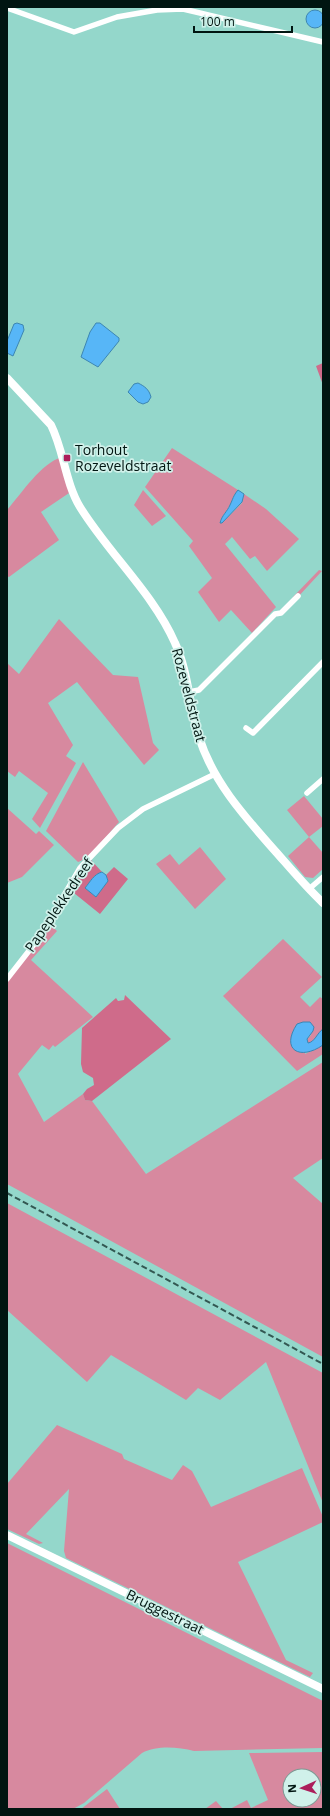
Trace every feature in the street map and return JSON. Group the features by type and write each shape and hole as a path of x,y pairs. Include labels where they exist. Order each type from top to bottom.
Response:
{"street":[{"path":"7,8 74,32 117,17 164,9 183,10 323,42"},
{"name":"Rozeveldstraat","path":"7,378 51,425 74,495 87,518 158,613 170,633 179,654 199,737 215,774 226,792 260,834 323,903"},
{"path":"189,692 199,690 275,614 281,613 298,596"},
{"path":"246,728 253,734 323,662"},
{"name":"Papeplekkedreef","path":"7,978 39,938 80,868 118,828 143,809 215,774"},
{"path":"307,793 323,779"},
{"path":"309,889 323,876"},
{"name":"Bruggestraat","path":"7,1535 323,1689"}],"shaded area":[{"path":"323,363 323,385 316,366"},
{"path":"172,448 238,490 220,523 222,523 242,503 244,494 266,509 299,539 267,571 255,556 250,559 232,537 225,544 276,607 252,633 231,610 219,622 198,592 212,578 189,546 193,541 145,487"},
{"path":"62,457 72,491 41,512 59,540 9,577 7,576 7,510 39,472 54,460"},
{"path":"143,490 166,516 152,526 134,505"},
{"path":"319,570 322,571 296,599 293,597"},
{"path":"59,619 113,675 138,677 153,743 159,750 144,765 77,682 48,703 73,745 66,756 76,763 40,828 32,819 48,793 19,771 15,777 7,771 7,663 19,674"},
{"path":"83,762 119,822 88,856 78,862 46,831"},
{"path":"304,796 323,819 323,826 309,837 287,810"},
{"path":"7,808 36,834 39,831 54,845 22,877 7,883"},
{"path":"309,837 323,853 323,869 313,878 305,877 288,856"},
{"path":"200,847 226,879 195,909 156,864 170,854 179,865"},
{"path":"91,860 102,872 94,876 85,888 96,897 108,881 106,875 114,867 128,879 100,914 69,889"},
{"path":"48,922 57,931 31,960 93,1017 55,1047 53,1045 49,1050 42,1045 18,1074 44,1122 83,1094 85,1100 92,1101 146,1174 323,1062 323,1158 293,1178 323,1204 323,1357 7,1184 7,979"},
{"path":"283,939 322,977 300,997 310,1007 320,997 323,999 323,1029 311,1043 308,1043 307,1039 311,1035 303,1022 305,1054 323,1045 323,1054 297,1071 223,996"},
{"path":"125,995 171,1039 92,1101 85,1100 83,1094 87,1089 94,1085 93,1078 83,1072 81,1064 82,1028 116,998 118,1001 124,1000"},
{"path":"7,1203 323,1373 323,1503 266,1362 220,1400 198,1388 186,1400 111,1355 87,1382 7,1310"},
{"path":"57,1425 122,1454 124,1459 172,1480 183,1465 192,1471 211,1507 302,1468 323,1517 323,1522 238,1562 286,1660 313,1673 310,1677 66,1558 64,1551 69,1489 26,1534 43,1543 39,1544 7,1529 7,1484"},
{"path":"7,1543 323,1701 323,1748 194,1751 181,1748 161,1748 148,1750 142,1753 84,1803 73,1809 7,1809"},
{"path":"323,1752 323,1809 230,1809 247,1800 251,1808 268,1800 249,1753"},
{"path":"107,1789 120,1809 81,1809"},
{"path":"216,1801 223,1809 205,1809"}],"water":[{"path":"315,10 321,13 324,19 321,25 315,28 309,25 306,19 309,13"},
{"path":"17,323 23,325 24,330 13,356 7,353 7,341 14,324"},
{"path":"96,323 100,323 119,338 119,341 98,367 81,357 90,332"},
{"path":"138,383 146,388 151,397 148,402 143,404 138,402 128,392 134,384"},
{"path":"238,490 244,494 242,502 222,523 220,523 234,496"},
{"path":"102,872 106,875 108,881 96,897 85,888 94,876"},
{"path":"310,1022 314,1027 307,1039 308,1043 312,1041 323,1029 323,1045 315,1050 307,1052 295,1050 292,1046 292,1033 297,1024"}],"railway":[{"path":"7,1193 323,1364"}],"place":[{"name":"Torhout Rozeveldstraat","path":"67,458"}]}
